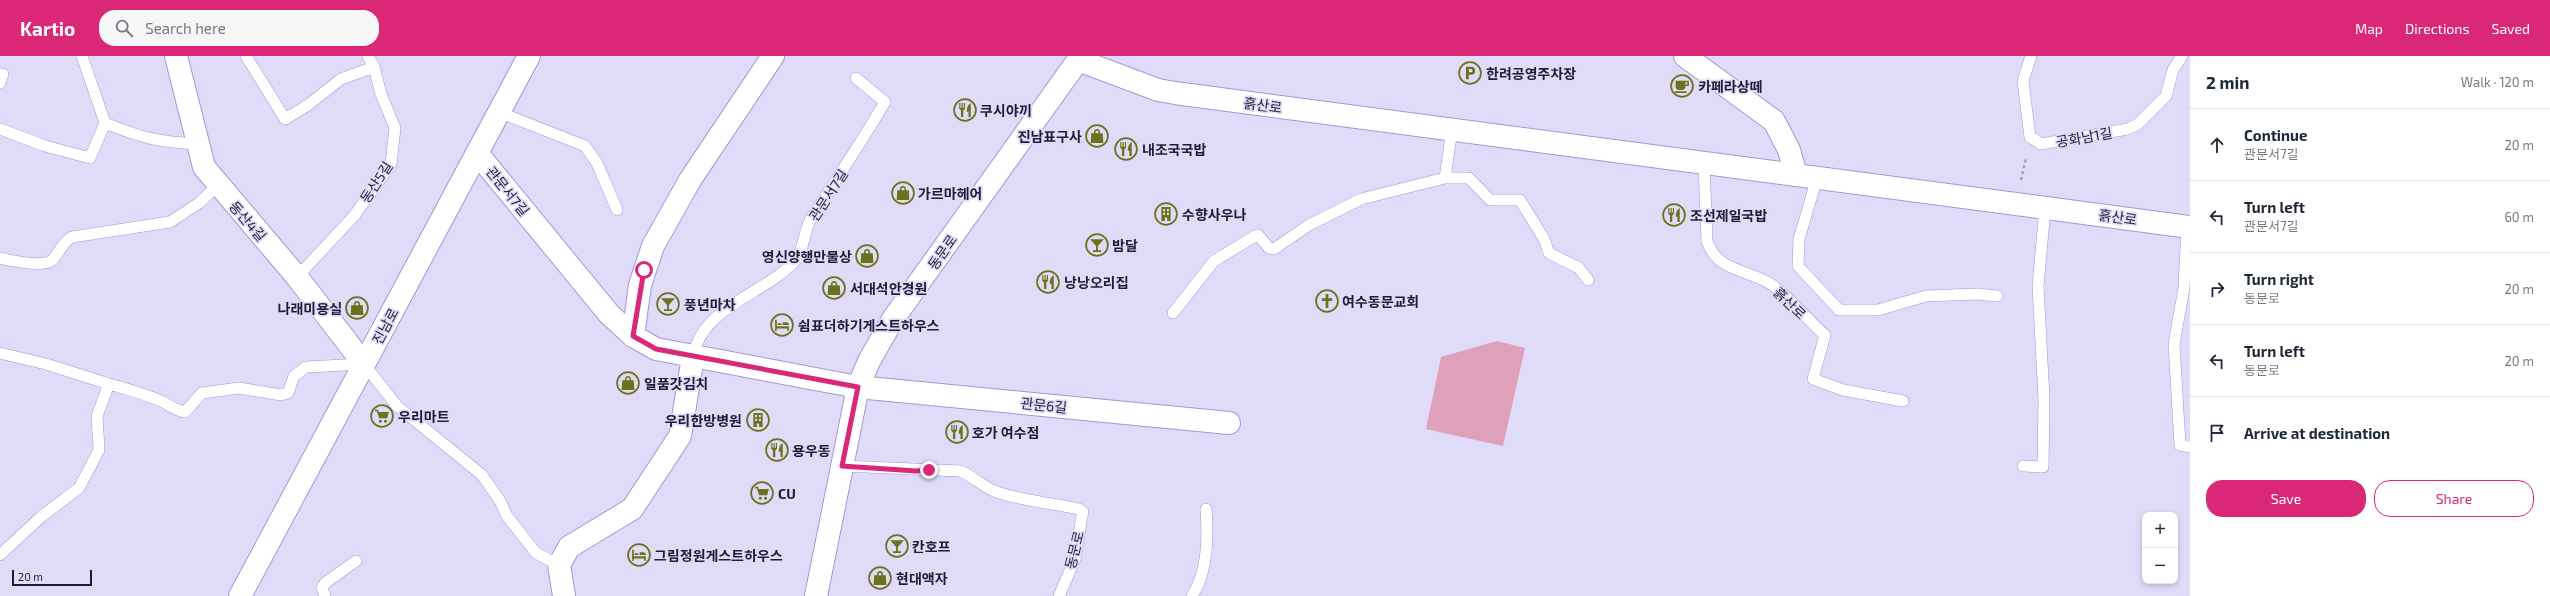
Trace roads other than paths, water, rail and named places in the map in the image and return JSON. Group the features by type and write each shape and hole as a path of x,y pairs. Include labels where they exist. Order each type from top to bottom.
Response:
{"street":[{"name":"동산4길","path":"176,56 204,167 297,277 364,364"},
{"name":"진남로","path":"240,596 529,56"},
{"path":"633,336 640,285 653,246 690,180 773,56"},
{"path":"1685,56 1774,121 1789,150 1807,176"},
{"name":"흙산로","path":"1082,57 1158,90 1174,93 2188,227"},
{"name":"동문로","path":"816,596 858,387 869,361 894,319 1082,57"},
{"name":"관문서7길","path":"477,153 609,314 633,336 656,349 858,387"},
{"path":"564,596 559,565 569,547 632,509 680,436 693,357"},
{"name":"관문6길","path":"858,387 1229,423"}],"lane":[{"path":"0,128 45,146 90,158 105,123 82,56"},
{"path":"246,56 285,119 308,105 341,79 374,66"},
{"name":"동산5길","path":"297,277 354,216 391,164 395,128 381,94 374,66 368,56"},
{"name":"공화남1길","path":"2031,56 2023,86 2030,137 2041,144 2128,129 2138,124 2166,96 2173,70 2182,56"},
{"name":"관문서7길","path":"693,357 698,338 709,323 796,260 812,218 825,201 885,102 856,78"},
{"path":"499,112 585,146 598,163 617,210"},
{"path":"105,123 139,137 160,142 198,144"},
{"path":"1445,178 1452,130"},
{"name":"흙산로","path":"1704,163 1707,241 1710,250 1721,262 1770,283 1825,335 1813,379 1843,390 1903,401"},
{"path":"1807,176 1799,239 1798,266 1839,310 1878,310 1926,296 1977,294 1997,296"},
{"path":"1173,314 1214,261 1255,236 1258,235 1269,248 1274,249 1309,225 1346,204 1395,188 1445,178 1469,178 1490,200 1520,200 1544,238 1549,253 1579,268 1588,280"},
{"path":"0,258 43,263 52,260 60,246 72,237 170,222 194,206 218,185"},
{"path":"2023,466 2043,467 2044,370 2038,286 2045,208"},
{"path":"2188,227 2184,288 2174,344 2180,445 2190,447"},
{"path":"0,353 46,364 132,391 164,402 178,411 185,412 202,393 239,388 281,396 288,393 294,376 306,367 364,364 397,406 482,475 500,501 507,516 536,553 559,565"},
{"path":"0,555 42,516 79,488 99,450 96,416 109,384"},
{"name":"동문로","path":"842,466 960,471 971,475 992,490 1006,495 1079,508 1083,512 1075,560 1059,596"},
{"path":"1192,596 1202,579 1205,561 1206,509"},
{"path":"325,596 322,588 325,583 356,561"}],"place":[{"name":"한려공영주차장","path":"1470,73"},
{"name":"카페라상떼","path":"1682,86"},
{"name":"쿠시야끼","path":"965,110"},
{"name":"진남표구사","path":"1097,136"},
{"name":"내조국국밥","path":"1126,149"},
{"name":"가르마헤어","path":"903,193"},
{"name":"수향사우나","path":"1166,214"},
{"name":"조선제일국밥","path":"1674,215"},
{"name":"밤달","path":"1097,245"},
{"name":"영신양행만물상","path":"867,256"},
{"name":"낭낭오리집","path":"1048,282"},
{"name":"서대석안경원","path":"834,288"},
{"name":"여수동문교회","path":"1327,301"},
{"name":"풍년마차","path":"668,304"},
{"name":"나래미용실","path":"357,308"},
{"name":"쉼표더하기게스트하우스","path":"782,325"},
{"name":"일품갓김치","path":"628,383"},
{"name":"우리마트","path":"382,416"},
{"name":"우리한방병원","path":"758,420"},
{"name":"호가 여수점","path":"957,432"},
{"name":"용우동","path":"777,450"},
{"name":"CU","path":"762,493"},
{"name":"칸호프","path":"897,546"},
{"name":"그림정원게스트하우스","path":"639,555"},
{"name":"현대액자","path":"880,578"}]}
